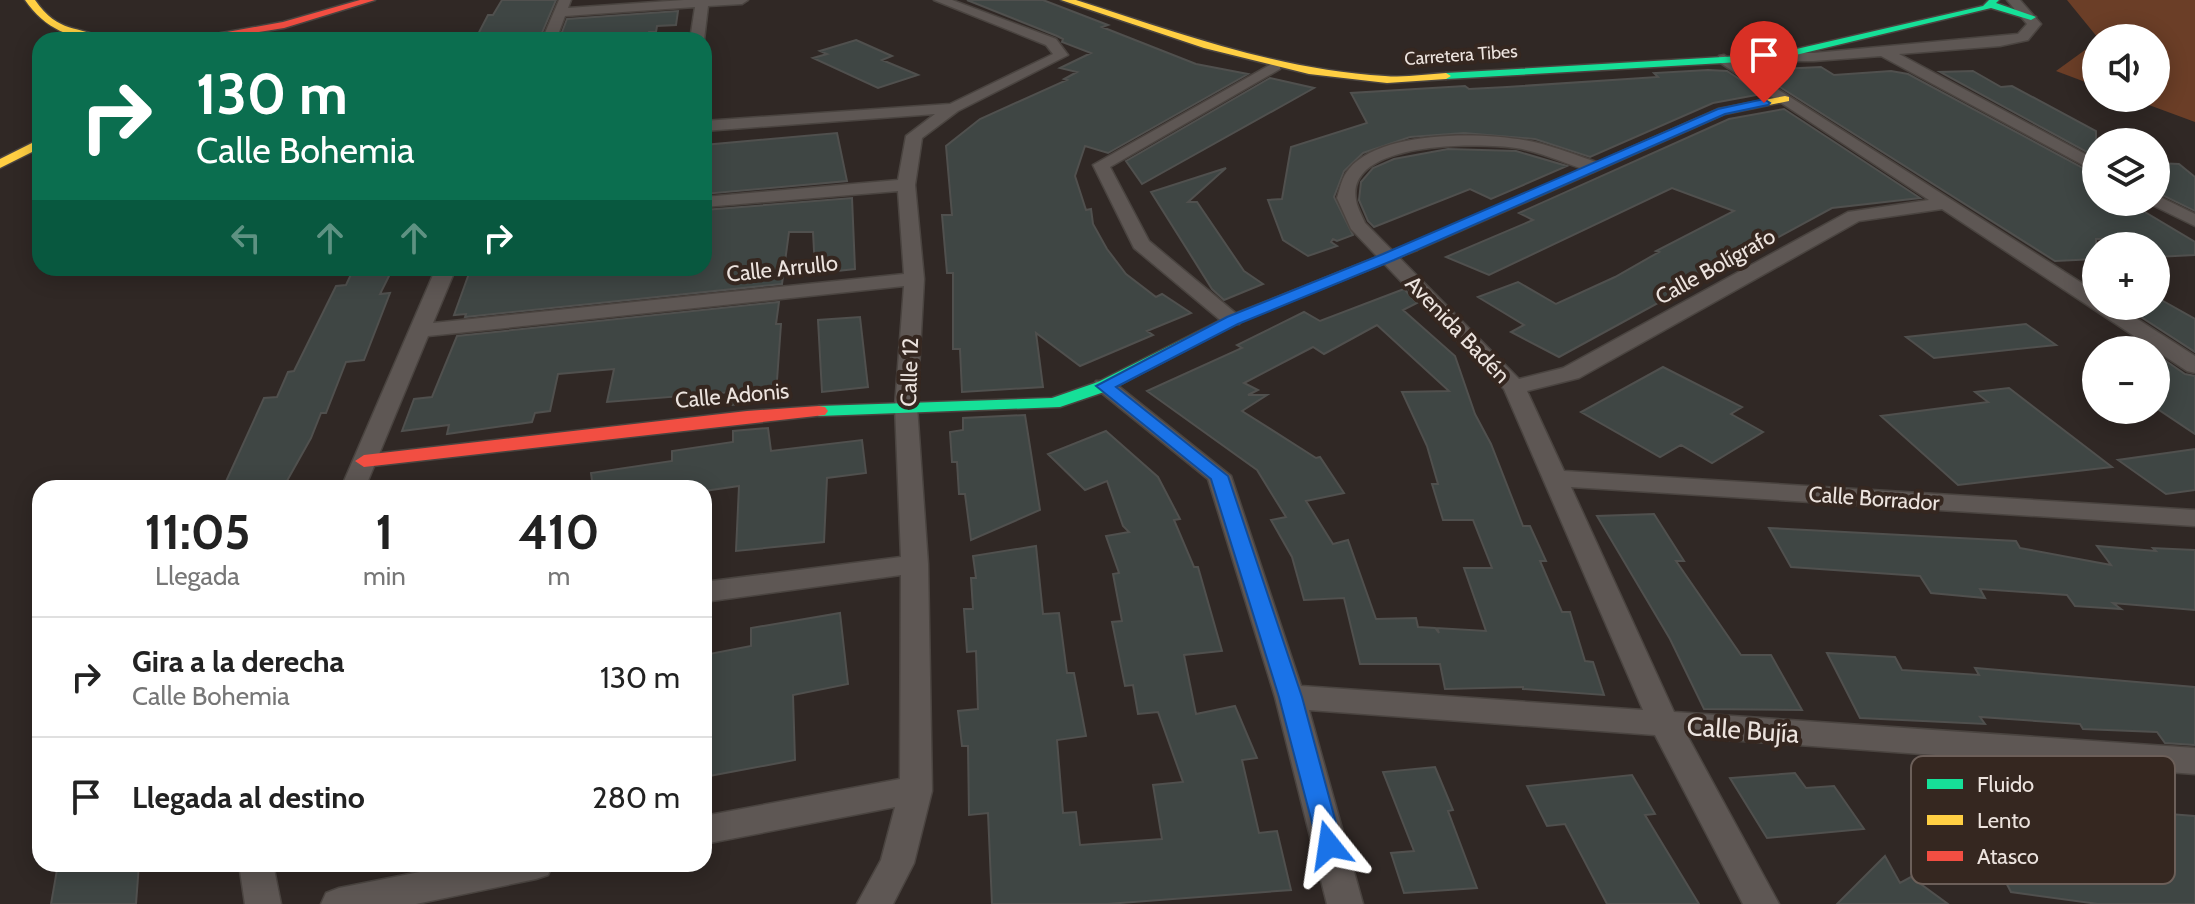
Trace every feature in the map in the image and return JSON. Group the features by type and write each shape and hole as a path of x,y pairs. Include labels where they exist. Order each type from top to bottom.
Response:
{"main road":[{"path":"30,0 35,10 55,27 66,32"},
{"name":"Carretera Tibes","path":"1066,0 1096,12 1275,66 1340,78 1387,80 1775,57 1993,2"},
{"path":"246,32 378,2"},
{"path":"305,32 378,2"},
{"path":"1993,2 2031,17"},
{"path":"1868,36 1877,49 1884,52"},
{"name":"Calle Adonis","path":"364,461 747,416 906,406 1054,403 1104,386 1232,320 1389,257 1722,111 1785,99"},
{"path":"0,164 32,147"}],"street":[{"path":"552,32 563,6 742,0"},
{"name":"Calle 12","path":"875,904 897,863 916,791 915,564 906,406 914,279 906,185 914,136 953,108 1061,55 1051,42 940,0"},
{"path":"1775,57 1884,52 1907,47 2000,42 2023,37 2034,24 2013,0"},
{"path":"698,32 702,3"},
{"path":"1884,52 2082,159"},
{"path":"1724,59 2082,292"},
{"path":"1232,320 1141,244 1101,165 1275,66"},
{"path":"712,125 953,108"},
{"name":"Avenida Badén","path":"1593,167 1535,147 1493,140 1427,144 1380,154 1355,171 1346,198 1357,225 1514,387 1665,725 1761,904"},
{"path":"712,201 906,185"},
{"name":"Calle Bolígrafo","path":"1514,387 1571,373 1854,216 1945,203"},
{"path":"2170,208 2195,221"},
{"path":"356,480 442,276"},
{"name":"Calle Arrullo","path":"418,331 914,279"},
{"path":"2124,320 2195,366"},
{"path":"1104,386 1219,476 1290,697 1345,904"},
{"name":"Calle Borrador","path":"1554,478 2195,518"},
{"path":"712,591 915,564"},
{"name":"Calle Bujía","path":"1290,697 2121,756"},
{"name":"Calle Bujía","path":"2175,760 2195,761"},
{"path":"712,828 874,796 916,791"},
{"path":"257,872 263,904"},
{"path":"339,904 497,872"}],"shaded area":[{"path":"2067,0 2195,0 2195,122 2168,112 2170,24 2087,24"},
{"path":"2082,52 2082,81 2056,71"}],"building":[{"path":"502,0 556,0 542,32 479,32 488,15 493,15"},
{"path":"967,0 1043,0 1196,64 1248,74 1108,153 1085,146 1075,176 1086,210 1091,209 1093,224 1107,249 1126,274 1156,297 1162,294 1191,313 1147,331 1153,335 1080,366 1036,333 1043,387 962,392 960,349 953,349 953,273 947,273 942,215 952,215 946,146 980,119 1067,80 1064,79 1077,72 1060,68 1091,53"},
{"path":"678,11 676,25 657,26 656,32 562,32 567,19"},
{"path":"856,40 892,56 882,60 918,75 878,88 813,58 827,54 820,51"},
{"path":"1821,67 1834,75 1891,71 1908,74 2082,167 2082,216 2151,216 2195,242 2195,255 2170,256 2170,232 2082,232 2082,260 2055,261 1753,70"},
{"path":"1727,71 1762,94 1713,103 1590,157 1535,139 1464,133 1410,137 1363,153 1344,171 1334,197 1353,235 1337,241 1333,239 1331,242 1337,246 1308,256 1283,240 1268,200 1282,199 1291,147 1367,123 1351,93 1465,86 1469,89 1507,87 1658,77 1654,73"},
{"path":"1973,71 2001,87 2012,86 2090,128 2082,128 2082,149 1940,72"},
{"path":"1270,78 1314,88 1142,184 1126,161"},
{"path":"1784,109 1920,198 1832,208 1559,357 1511,332 1524,325 1478,297 1518,282 1556,304 1615,277 1659,252 1656,251 1734,211 1672,188 1489,275 1446,257 1533,220 1519,213 1729,119"},
{"path":"837,133 847,181 712,193 712,144"},
{"path":"1448,149 1516,151 1567,166 1491,199 1470,189 1374,227 1368,221 1359,200 1361,182 1373,168 1394,159"},
{"path":"2170,164 2179,164 2195,177 2195,211 2170,199"},
{"path":"1226,168 1188,202 1197,202 1244,271 1263,284 1224,300 1212,289 1151,192"},
{"path":"852,198 855,269 828,272 828,268 815,269 813,232 789,232 782,284 465,317 466,314 454,315 468,276 712,276 712,209"},
{"path":"350,276 389,276 380,294 390,293 364,360 346,362 326,413 321,413 287,480 227,480 264,398 277,397 288,372 294,371 336,286 346,285"},
{"path":"1404,289 1417,303 1403,310 1455,356 1475,414 1491,444 1523,526 1530,526 1546,561 1540,561 1562,612 1570,612 1585,661 1593,662 1604,695 1523,687 1445,689 1440,664 1360,664 1344,598 1304,600 1292,557 1271,520 1286,517 1257,470 1147,391 1242,348 1237,345 1304,312 1320,321","holes":["1377,325 1449,391 1402,392 1427,446 1438,484 1432,484 1443,520 1473,520 1492,568 1464,568 1486,631 1437,628 1439,633 1435,628 1418,627 1416,618 1376,619 1348,540 1333,544 1306,501 1344,493 1320,457 1316,458 1242,411 1267,395 1248,395 1258,390 1244,383 1313,347 1324,354"]},
{"path":"779,302 776,324 781,324 776,394 765,395 765,402 732,405 732,392 607,402 614,369 558,374 550,411 535,413 532,422 447,434 449,425 402,431 414,399 432,397 457,336"},
{"path":"2170,305 2195,319 2195,352 2146,320 2170,320"},
{"path":"860,317 868,387 822,392 818,320"},
{"path":"2026,324 2056,345 1934,358 1906,337"},
{"path":"2170,364 2185,374 2195,376 2195,434 2170,417"},
{"path":"1663,367 1742,407 1731,414 1763,432 1712,463 1681,445 1660,457 1581,412"},
{"path":"2009,388 2112,467 1958,485 1881,416 1988,402 1975,392"},
{"path":"1025,415 1040,510 971,540 965,494 959,494 957,462 952,462 950,432 963,430 963,418"},
{"path":"768,428 771,451 862,440 866,473 827,478 824,542 736,551 739,486 712,490 712,480 592,480 591,473 672,461 672,451 733,442 733,431"},
{"path":"1106,431 1158,477 1180,519 1174,520 1194,567 1198,567 1222,651 1184,655 1196,714 1235,706 1257,758 1242,760 1259,833 1277,831 1291,890 1107,904 992,904 988,813 969,815 968,746 962,746 958,711 978,709 976,651 967,652 964,609 973,609 971,578 976,578 973,556 1036,546 1043,614 1059,613 1067,673 1074,673 1086,736 1057,740 1063,813 1076,812 1080,845 1162,839 1153,785 1183,782 1158,712 1138,714 1133,685 1125,686 1112,622 1122,621 1113,574 1119,573 1106,536 1129,532 1123,526 1107,481 1085,490 1048,454"},
{"path":"2195,449 2195,490 2166,494 2118,460"},
{"path":"1654,514 1684,561 1676,561 1741,655 1771,655 1802,710 1704,709 1670,639 1597,516"},
{"path":"1769,528 2016,541 2020,548 2111,565 2097,546 2156,551 2153,548 2195,550 2195,610 2113,603 2121,609 2075,606 2067,595 1980,589 1985,598 1931,593 1920,576 1791,567"},
{"path":"840,613 848,684 793,695 795,760 712,776 712,653 751,646 751,628"},
{"path":"1827,653 1895,657 1902,670 1979,675 1975,668 2195,687 2195,745 2165,743 2157,732 2083,729 2080,724 1980,717 1985,724 1860,718"},
{"path":"1435,767 1453,810 1448,811 1477,888 1404,893 1391,853 1414,851 1383,772"},
{"path":"1795,773 1806,788 1834,786 1864,829 1767,838 1730,778"},
{"path":"1632,775 1655,814 1645,815 1699,904 1607,904 1565,824 1547,826 1527,786"},
{"path":"2175,814 2195,816 2195,904 2098,904 2011,892 2007,884 2175,884"},
{"path":"1885,856 1900,883 1911,877 1911,884 1921,884 1948,904 1837,904"},
{"path":"57,872 138,872 136,904 51,904"}],"traffic: fast":[{"path":"1446,76 1775,57 1986,8 1994,0"},
{"path":"1992,5 2031,17"},
{"path":"819,411 1054,403 1104,386 1232,320 1412,247"}],"traffic: slow":[{"path":"30,0 43,17 71,32"},
{"path":"1066,0 1208,46 1309,71 1387,80 1446,76"},
{"path":"1412,247 1722,111 1785,99"},
{"path":"0,164 32,147"}],"traffic: jam":[{"path":"239,32 284,25 370,0"},
{"path":"364,461 747,416 819,411"}],"route":[{"path":"1329,845 1290,697 1219,476 1104,386 1232,320 1389,257 1722,111 1764,103"}]}
